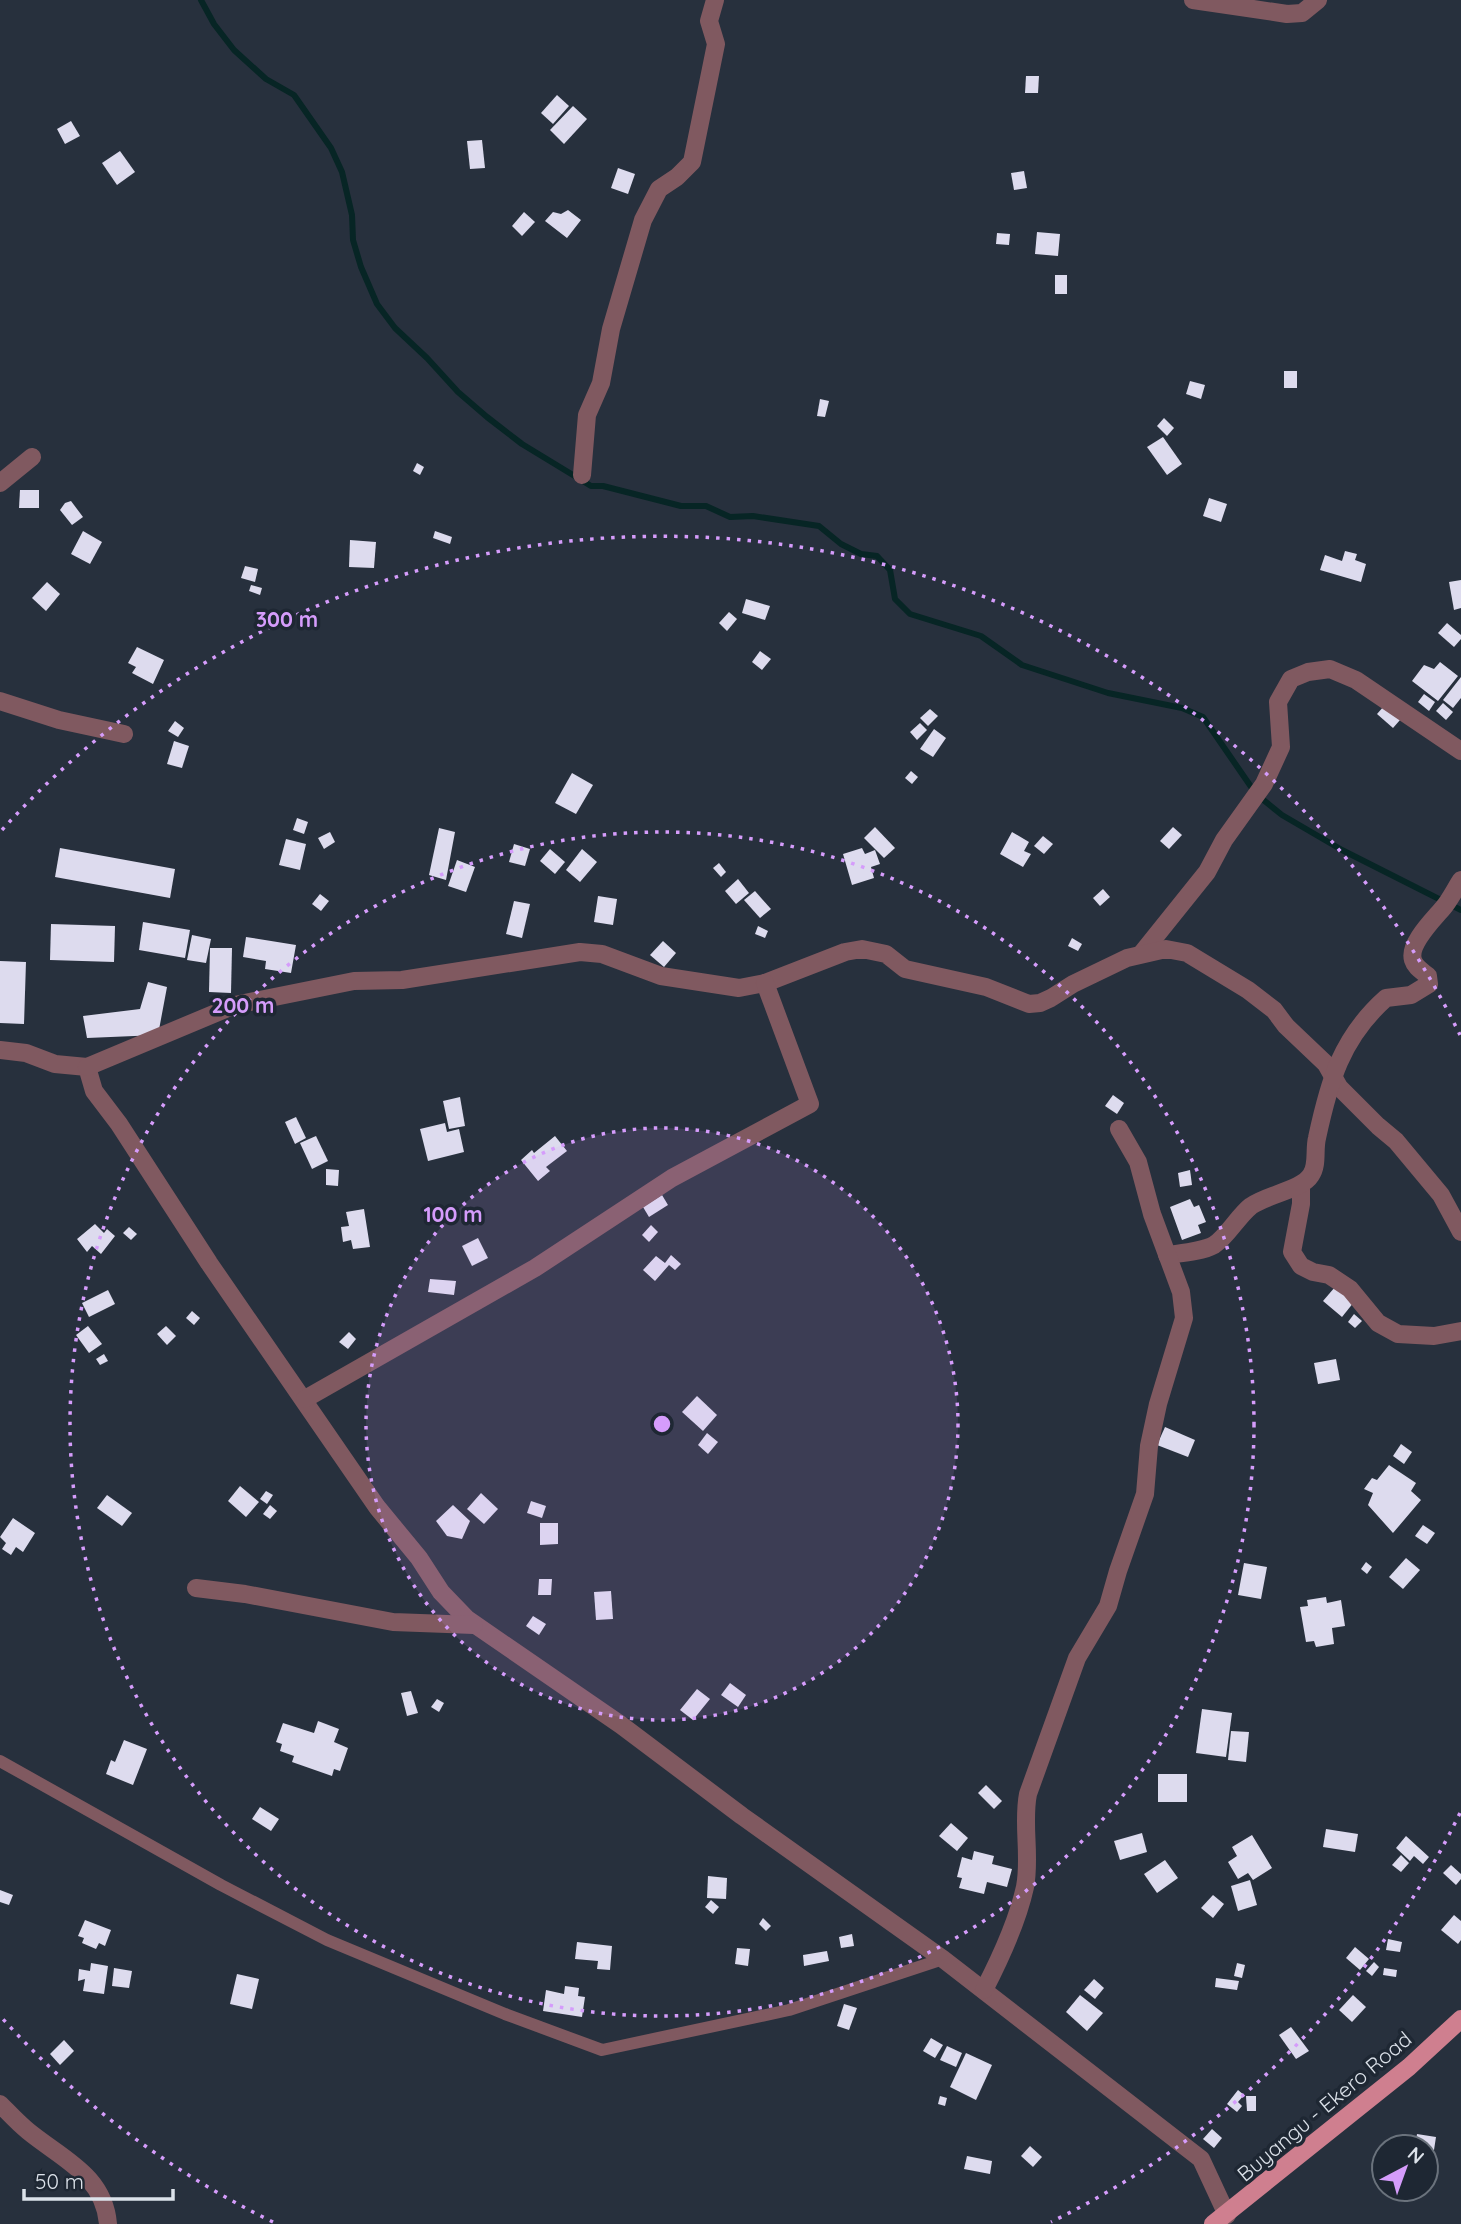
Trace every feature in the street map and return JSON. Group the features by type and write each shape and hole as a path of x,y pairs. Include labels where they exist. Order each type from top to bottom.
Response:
{"main road":[{"name":"Buyangu - Ekero Road","path":"1220,2219 1409,2067 1461,2019"}],"street":[{"path":"582,475 587,415 601,383 611,328 643,220 659,189 677,177 692,162 716,44 709,21 715,0"},
{"path":"1193,0 1287,14 1302,13 1318,0"},
{"path":"0,483 32,457"},
{"path":"1142,953 1207,872 1224,840 1264,784 1281,747 1278,702 1291,679 1308,672 1330,669 1356,680 1461,751"},
{"path":"0,701 59,720 124,734"},
{"path":"1167,1255 1215,1244 1249,1207 1271,1194 1301,1185 1312,1174 1315,1148 1332,1075 1349,1041 1373,1009 1386,998 1411,995 1429,984 1428,976 1414,964 1414,947 1461,880"},
{"path":"0,1050 26,1053 55,1064 87,1067 235,1005 354,981 402,980 580,952 602,954 661,976 739,989 765,983 845,952 862,949 886,954 905,969 986,987 1028,1004 1040,1003 1127,958 1166,949 1187,953 1248,990 1274,1010 1286,1026 1326,1064 1339,1087 1396,1141 1441,1195 1461,1232"},
{"path":"305,1399 535,1268 672,1178 810,1104 765,983"},
{"path":"87,1067 94,1091 119,1124 209,1263 377,1507 419,1558 441,1592 474,1625 621,1725 742,1816 943,1959 1201,2159 1220,2219"},
{"path":"984,1990 1000,1960 1025,1888 1025,1810 1028,1794 1077,1658 1108,1606 1145,1494 1149,1446 1158,1404 1184,1318 1181,1292 1152,1214 1138,1162 1119,1129"},
{"path":"1301,1185 1301,1204 1292,1252 1301,1266 1329,1275 1350,1289 1378,1323 1398,1334 1434,1336 1461,1331"},
{"path":"196,1588 245,1594 393,1622 474,1625"},
{"path":"0,2104 27,2131 73,2164 93,2183 107,2206 108,2224"}],"lane":[{"path":"0,1761 221,1885 327,1940 505,2014 602,2050 789,2010 943,1959"}],"building":[{"path":"1026,76 1039,76 1038,93 1025,93"},
{"path":"557,95 569,106 553,124 541,113"},
{"path":"573,106 587,119 564,144 550,130"},
{"path":"71,121 80,136 65,144 57,129"},
{"path":"482,140 485,168 470,169 467,141"},
{"path":"120,151 135,172 117,185 102,163"},
{"path":"618,168 635,174 628,194 611,188"},
{"path":"1024,171 1027,188 1014,190 1011,173"},
{"path":"568,210 581,220 567,238 545,221 553,212 561,214"},
{"path":"524,212 535,222 522,236 512,226"},
{"path":"1037,232 1060,234 1058,256 1035,254"},
{"path":"997,233 1010,234 1009,245 996,244"},
{"path":"1055,275 1067,275 1067,294 1055,294"},
{"path":"1284,371 1297,371 1297,388 1284,388"},
{"path":"1190,381 1205,385 1201,399 1186,394"},
{"path":"820,399 829,401 825,417 817,416"},
{"path":"1164,418 1174,428 1167,436 1157,426"},
{"path":"1163,437 1182,464 1167,475 1147,447"},
{"path":"417,463 424,467 420,475 413,471"},
{"path":"20,490 39,490 39,508 19,508"},
{"path":"1209,498 1227,504 1221,522 1203,516"},
{"path":"71,501 83,517 72,525 60,510 65,503"},
{"path":"83,531 102,542 90,564 71,554"},
{"path":"435,531 452,537 450,544 433,538"},
{"path":"350,540 376,542 374,568 349,567"},
{"path":"1345,551 1357,554 1355,560 1366,564 1361,582 1320,570 1325,555 1342,561"},
{"path":"245,566 258,569 255,582 241,578"},
{"path":"1461,580 1461,608 1454,610 1449,582"},
{"path":"47,582 60,594 46,611 32,598"},
{"path":"251,585 262,588 260,595 249,591"},
{"path":"746,599 770,606 765,620 742,613"},
{"path":"729,612 737,619 727,631 719,623"},
{"path":"1447,623 1461,635 1454,647 1438,633"},
{"path":"137,647 164,660 153,684 132,673 136,667 128,663"},
{"path":"760,651 771,659 762,670 752,662"},
{"path":"1440,662 1458,676 1438,701 1412,681 1424,665 1434,669"},
{"path":"1461,677 1461,698 1453,708 1443,700"},
{"path":"1424,694 1435,702 1429,711 1418,702"},
{"path":"1443,703 1453,712 1446,720 1436,711"},
{"path":"1384,706 1400,720 1393,728 1377,714"},
{"path":"930,709 938,716 928,726 920,718"},
{"path":"175,721 184,728 178,737 168,731"},
{"path":"920,723 927,730 917,740 910,732"},
{"path":"934,729 946,738 933,757 920,749"},
{"path":"174,741 189,746 182,768 167,764"},
{"path":"911,771 918,777 912,784 905,778"},
{"path":"572,773 593,785 576,814 555,803"},
{"path":"297,818 308,822 304,834 293,830"},
{"path":"875,827 895,848 884,858 864,838"},
{"path":"1173,827 1182,835 1169,849 1160,841"},
{"path":"439,828 455,832 446,880 429,875"},
{"path":"330,832 335,842 324,849 318,838"},
{"path":"1012,832 1029,842 1024,851 1031,854 1023,867 1000,854"},
{"path":"1043,836 1053,844 1044,854 1034,846"},
{"path":"286,839 306,844 300,870 279,865"},
{"path":"514,844 530,849 525,866 509,862"},
{"path":"60,848 175,869 170,898 55,877"},
{"path":"862,848 865,854 875,850 880,864 871,867 874,878 852,885 843,854"},
{"path":"550,849 565,862 555,874 540,861"},
{"path":"582,849 597,862 580,882 566,870"},
{"path":"457,860 475,867 466,892 448,886"},
{"path":"719,863 726,872 721,877 713,868"},
{"path":"738,879 749,893 736,904 725,891"},
{"path":"1103,889 1110,897 1100,906 1093,898"},
{"path":"755,891 771,909 760,918 744,900"},
{"path":"320,894 329,901 321,911 312,904"},
{"path":"598,896 617,899 613,925 594,922"},
{"path":"514,901 530,904 522,938 506,934"},
{"path":"143,922 190,930 185,958 139,950"},
{"path":"51,924 115,926 114,962 50,960"},
{"path":"758,926 768,931 765,938 755,934"},
{"path":"192,935 211,939 206,963 187,960"},
{"path":"246,937 296,945 291,973 265,969 266,961 243,957"},
{"path":"1072,938 1082,944 1078,951 1068,946"},
{"path":"663,941 676,953 664,967 650,955"},
{"path":"210,948 232,948 231,993 209,992"},
{"path":"0,961 26,962 24,1024 0,1023"},
{"path":"148,982 167,987 158,1035 87,1038 83,1016 140,1009"},
{"path":"1113,1095 1124,1103 1117,1114 1105,1106"},
{"path":"460,1097 465,1126 449,1129 443,1101"},
{"path":"296,1117 306,1138 295,1144 285,1122"},
{"path":"445,1123 447,1132 459,1129 464,1152 428,1161 420,1129"},
{"path":"316,1136 328,1161 312,1169 300,1143"},
{"path":"555,1136 567,1151 546,1167 550,1171 538,1181 521,1160"},
{"path":"326,1169 339,1170 338,1186 326,1185"},
{"path":"1190,1170 1192,1185 1180,1187 1178,1173"},
{"path":"662,1195 668,1205 649,1217 643,1207"},
{"path":"1190,1199 1194,1207 1199,1205 1206,1222 1198,1225 1201,1233 1182,1240 1170,1207"},
{"path":"364,1209 370,1247 353,1249 351,1240 343,1242 341,1227 349,1226 346,1212"},
{"path":"95,1224 104,1233 107,1229 115,1236 101,1254 92,1246 87,1252 77,1239"},
{"path":"651,1225 658,1232 649,1242 642,1235"},
{"path":"129,1227 137,1234 131,1240 123,1233"},
{"path":"478,1238 488,1258 472,1266 462,1246"},
{"path":"671,1255 681,1264 675,1270 669,1265 655,1281 643,1270 656,1256 665,1263"},
{"path":"430,1279 456,1281 454,1295 428,1292"},
{"path":"1335,1287 1354,1302 1342,1317 1323,1301"},
{"path":"108,1290 115,1304 89,1317 82,1303"},
{"path":"192,1311 200,1318 194,1325 186,1318"},
{"path":"1354,1314 1362,1321 1355,1328 1348,1322"},
{"path":"88,1326 102,1344 89,1353 76,1335"},
{"path":"166,1326 176,1336 167,1345 157,1334"},
{"path":"349,1332 356,1339 348,1349 339,1342"},
{"path":"104,1354 108,1361 100,1365 96,1359"},
{"path":"1336,1359 1340,1380 1318,1384 1314,1363"},
{"path":"697,1396 717,1415 703,1431 682,1412"},
{"path":"1165,1427 1195,1440 1188,1457 1157,1445"},
{"path":"707,1433 718,1442 708,1454 698,1445"},
{"path":"1401,1444 1412,1452 1404,1464 1393,1456"},
{"path":"1389,1465 1416,1483 1411,1491 1421,1500 1393,1533 1368,1505 1373,1493 1364,1489 1372,1478 1377,1480"},
{"path":"240,1486 259,1502 246,1517 228,1501"},
{"path":"266,1491 273,1495 267,1504 260,1499"},
{"path":"481,1493 498,1509 484,1524 467,1509"},
{"path":"107,1495 132,1513 122,1526 97,1508"},
{"path":"531,1501 546,1506 542,1518 527,1513"},
{"path":"270,1505 277,1511 270,1519 263,1514"},
{"path":"453,1505 470,1521 462,1539 447,1536 436,1521"},
{"path":"13,1518 35,1533 23,1552 16,1547 11,1555 2,1549 6,1543 0,1537"},
{"path":"540,1523 558,1523 558,1544 540,1545"},
{"path":"1423,1525 1435,1533 1427,1544 1415,1536"},
{"path":"1406,1558 1420,1570 1403,1589 1389,1577"},
{"path":"1366,1562 1372,1567 1367,1574 1361,1569"},
{"path":"1244,1563 1267,1567 1261,1599 1238,1595"},
{"path":"539,1579 552,1579 551,1595 538,1595"},
{"path":"611,1591 613,1619 596,1620 594,1592"},
{"path":"1326,1597 1327,1603 1341,1600 1345,1626 1332,1628 1334,1644 1316,1647 1314,1641 1306,1642 1300,1607 1308,1606 1307,1600"},
{"path":"533,1616 546,1624 539,1635 526,1626"},
{"path":"730,1683 746,1695 738,1707 721,1695"},
{"path":"697,1689 710,1699 693,1720 680,1710"},
{"path":"411,1691 418,1713 407,1716 401,1693"},
{"path":"437,1699 444,1703 439,1712 431,1707"},
{"path":"1202,1709 1232,1713 1226,1757 1196,1753"},
{"path":"318,1721 339,1729 334,1742 348,1748 340,1771 334,1769 332,1776 292,1762 294,1756 280,1751 282,1744 276,1742 283,1723 314,1733"},
{"path":"1231,1731 1249,1732 1246,1762 1228,1760"},
{"path":"124,1740 147,1749 133,1785 106,1774 111,1760 115,1762"},
{"path":"1158,1774 1187,1774 1187,1802 1158,1802"},
{"path":"986,1785 1002,1801 994,1809 978,1793"},
{"path":"260,1807 279,1819 271,1831 252,1819"},
{"path":"951,1823 968,1838 957,1851 939,1836"},
{"path":"1326,1829 1358,1834 1355,1852 1323,1847"},
{"path":"1142,1833 1147,1852 1120,1860 1114,1841"},
{"path":"1252,1835 1272,1868 1253,1880 1248,1873 1238,1879 1228,1862 1237,1856 1232,1847"},
{"path":"1406,1836 1429,1857 1423,1864 1414,1856 1410,1861 1396,1848"},
{"path":"974,1851 994,1856 992,1864 1012,1869 1007,1887 987,1882 984,1894 959,1888 962,1878 957,1877 962,1857 972,1860"},
{"path":"1401,1855 1409,1863 1401,1872 1392,1865"},
{"path":"1165,1860 1178,1878 1157,1893 1144,1874"},
{"path":"1451,1865 1461,1874 1456,1885 1443,1873"},
{"path":"708,1876 727,1878 726,1899 707,1898"},
{"path":"1250,1880 1257,1905 1238,1911 1231,1886"},
{"path":"0,1890 13,1895 9,1905 0,1902"},
{"path":"1213,1895 1224,1904 1213,1918 1201,1908"},
{"path":"711,1900 719,1907 713,1914 705,1907"},
{"path":"1454,1915 1461,1921 1461,1940 1458,1944 1441,1930"},
{"path":"763,1918 771,1926 766,1931 759,1924"},
{"path":"85,1920 111,1930 105,1946 99,1943 96,1949 82,1943 84,1938 78,1936"},
{"path":"852,1934 854,1946 841,1948 839,1937"},
{"path":"1388,1939 1402,1942 1400,1952 1386,1950"},
{"path":"577,1942 612,1946 610,1970 597,1969 598,1961 575,1959"},
{"path":"1355,1947 1369,1959 1360,1970 1346,1958"},
{"path":"737,1948 750,1949 748,1966 735,1964"},
{"path":"827,1951 829,1961 804,1966 803,1955"},
{"path":"1374,1962 1379,1967 1372,1976 1366,1971"},
{"path":"91,1963 108,1966 104,1994 83,1991 85,1979 78,1981 79,1969 90,1971"},
{"path":"1237,1963 1245,1965 1242,1978 1234,1976"},
{"path":"114,1968 132,1971 129,1988 112,1986"},
{"path":"1384,1968 1397,1970 1396,1977 1383,1975"},
{"path":"237,1974 259,1979 252,2009 230,2004"},
{"path":"1216,1978 1239,1981 1237,1990 1215,1987"},
{"path":"1094,1979 1104,1988 1095,1999 1084,1990"},
{"path":"565,1986 579,1988 578,1996 585,1997 582,2017 543,2011 546,1990 564,1994"},
{"path":"1080,1995 1103,2013 1087,2031 1066,2012"},
{"path":"1353,1995 1366,2007 1352,2022 1339,2010"},
{"path":"844,2004 857,2008 849,2030 837,2026"},
{"path":"1291,2027 1309,2051 1296,2059 1279,2035"},
{"path":"931,2038 943,2045 935,2058 923,2051"},
{"path":"64,2040 74,2051 60,2065 50,2054"},
{"path":"947,2046 962,2053 956,2067 940,2060"},
{"path":"966,2053 992,2065 976,2100 950,2087"},
{"path":"1238,2090 1244,2095 1238,2102 1242,2106 1237,2112 1227,2104"},
{"path":"940,2096 947,2098 945,2106 938,2104"},
{"path":"1246,2096 1256,2096 1256,2111 1247,2111"},
{"path":"1212,2129 1222,2138 1214,2148 1203,2139"},
{"path":"1030,2146 1042,2157 1033,2167 1021,2156"},
{"path":"967,2156 992,2161 990,2174 964,2169"}],"waterway":[{"path":"201,0 214,24 234,50 266,79 294,95 331,148 342,172 352,215 353,240 377,304 395,328 458,392 522,444 591,486 603,486 681,506 706,506 730,517 753,516 819,526 841,544 861,554 877,556 890,570 895,599 910,614 981,636 1022,665 1108,693 1182,708 1203,717 1256,794 1282,815 1342,850 1461,910"}]}
